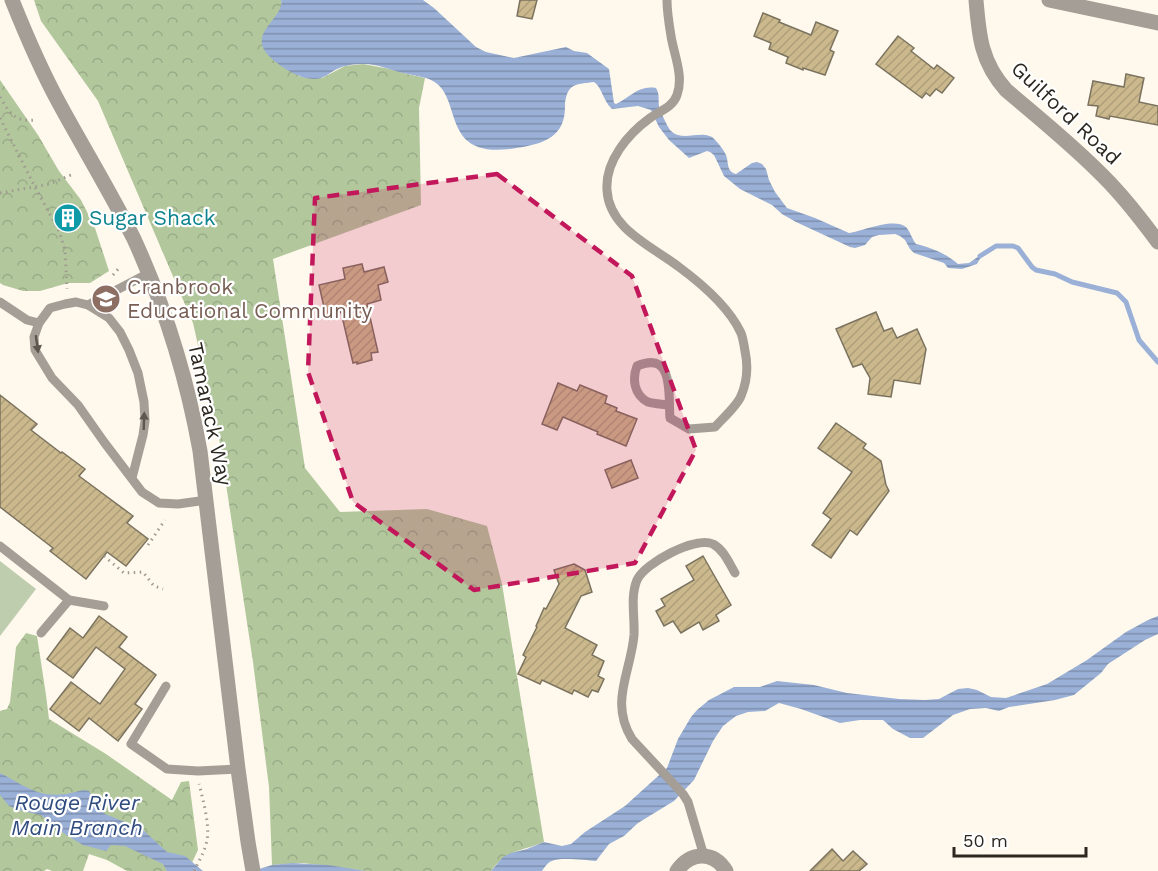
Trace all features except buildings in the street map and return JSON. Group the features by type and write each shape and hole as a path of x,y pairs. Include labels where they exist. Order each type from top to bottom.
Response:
{"street":[{"name":"Tamarack Way","path":"12,0 44,74 117,207 149,273 172,335 189,394 207,500 238,769 253,871"},
{"name":"Guilford Road","path":"976,0 980,37 985,57 997,80 1103,176 1124,198 1158,242"},
{"path":"1049,0 1158,23"},
{"path":"677,871 682,863 699,856 715,860 726,871"}],"lane":[{"path":"667,0 671,36 679,73 677,97 650,118 627,140 617,154 607,180 610,205 616,217 632,234 679,266 722,304 741,334 746,356 746,376 741,397 715,427 689,429 670,418 670,391 668,379 662,367 654,363 637,366 634,372 634,383 641,397 650,403 669,405"},
{"path":"88,305 149,273"},
{"path":"0,302 27,320 39,323"},
{"path":"132,478 145,421 138,373 129,350 120,332 109,318 88,305 76,302 50,308 39,323 34,336 35,350 52,378 78,405 142,492 159,503 178,504 207,500"},
{"path":"704,856 684,794 632,739 626,726 622,698 623,684 633,645 635,589 640,574 646,567 689,545 710,543 726,556 735,573"},
{"path":"0,546 69,600 104,606"},
{"path":"41,633 69,600"},
{"path":"166,686 131,744 167,769 198,771 238,769"}],"path":[{"path":"0,97 9,112 23,121 36,120"},
{"path":"0,118 52,217 65,250 67,289"},
{"path":"0,193 50,184 73,174"},
{"path":"105,279 120,267"},
{"path":"57,291 74,290"},
{"path":"148,545 165,520"},
{"path":"104,556 124,573 143,572 154,586 163,589"},
{"path":"194,871 208,838 205,808 198,780"}],"highlighted area":[{"path":"497,174 632,276 696,450 635,563 474,590 353,502 308,372 315,198"}],"green space":[{"path":"34,0 281,0 281,8 268,55 299,76 322,78 345,66 363,64 425,78 419,108 421,205 273,259 305,468 340,512 427,509 487,526 502,584 544,842 509,855 491,871 366,871 303,863 272,865 269,787 253,662 219,438 193,323 98,101 41,21"},
{"path":"0,80 38,135 59,171 81,200 95,228 109,271 90,283 68,283 40,291 23,291 0,283"},
{"path":"0,561 36,589 0,636"},
{"path":"26,633 37,636 49,719 106,754 172,800 181,782 189,781 198,850 188,871 127,871 107,860 89,854 83,871 47,869 44,871 0,871 0,711 7,709 10,702 16,647"}],"water":[{"path":"281,0 423,0 476,47 486,52 514,58 566,47 587,53 609,69 614,103 644,88 656,88 660,108 671,131 681,136 707,135 712,137 725,153 729,169 733,173 736,174 752,163 762,164 775,192 787,208 849,233 886,224 901,224 906,227 916,244 938,251 958,264 969,263 981,257 977,264 962,269 948,268 944,263 914,253 905,240 895,234 872,237 865,245 850,247 796,222 772,205 740,189 724,176 714,155 710,152 689,158 669,140 659,127 651,110 638,106 612,109 594,82 577,85 570,89 560,128 548,139 534,145 510,149 487,149 471,143 461,134 446,95 438,85 426,78 364,64 343,67 314,79 300,76 279,65 263,48 262,40 281,7"},
{"path":"1158,616 1158,634 1108,664 1101,673 1074,695 1009,707 999,711 986,708 970,709 953,715 923,738 910,738 893,729 883,720 840,723 779,703 765,711 748,712 736,716 723,726 694,780 674,801 609,844 596,861 560,859 546,865 542,871 491,871 503,857 511,853 544,842 562,846 571,844 625,806 667,768 678,739 697,710 709,700 734,687 760,687 777,681 814,685 847,693 925,700 939,699 958,689 968,688 991,697 1006,698 1047,684 1087,660 1126,632"},
{"name":"Rouge River Main Branch","path":"0,773 42,793 59,795 82,790 89,791 105,814 142,829 167,852 185,856 203,871 167,871 163,864 125,846 111,845 106,851 83,845 41,815 9,806 0,795"},
{"path":"292,863 328,865 366,871 252,871 272,865"}],"waterway":[{"path":"980,256 996,246 1013,246 1018,248 1036,270 1117,293 1126,302 1139,340 1158,362"}],"place":[{"name":"Sugar Shack","path":"68,218"},
{"name":"Cranbrook Educational Community","path":"106,299"}]}
